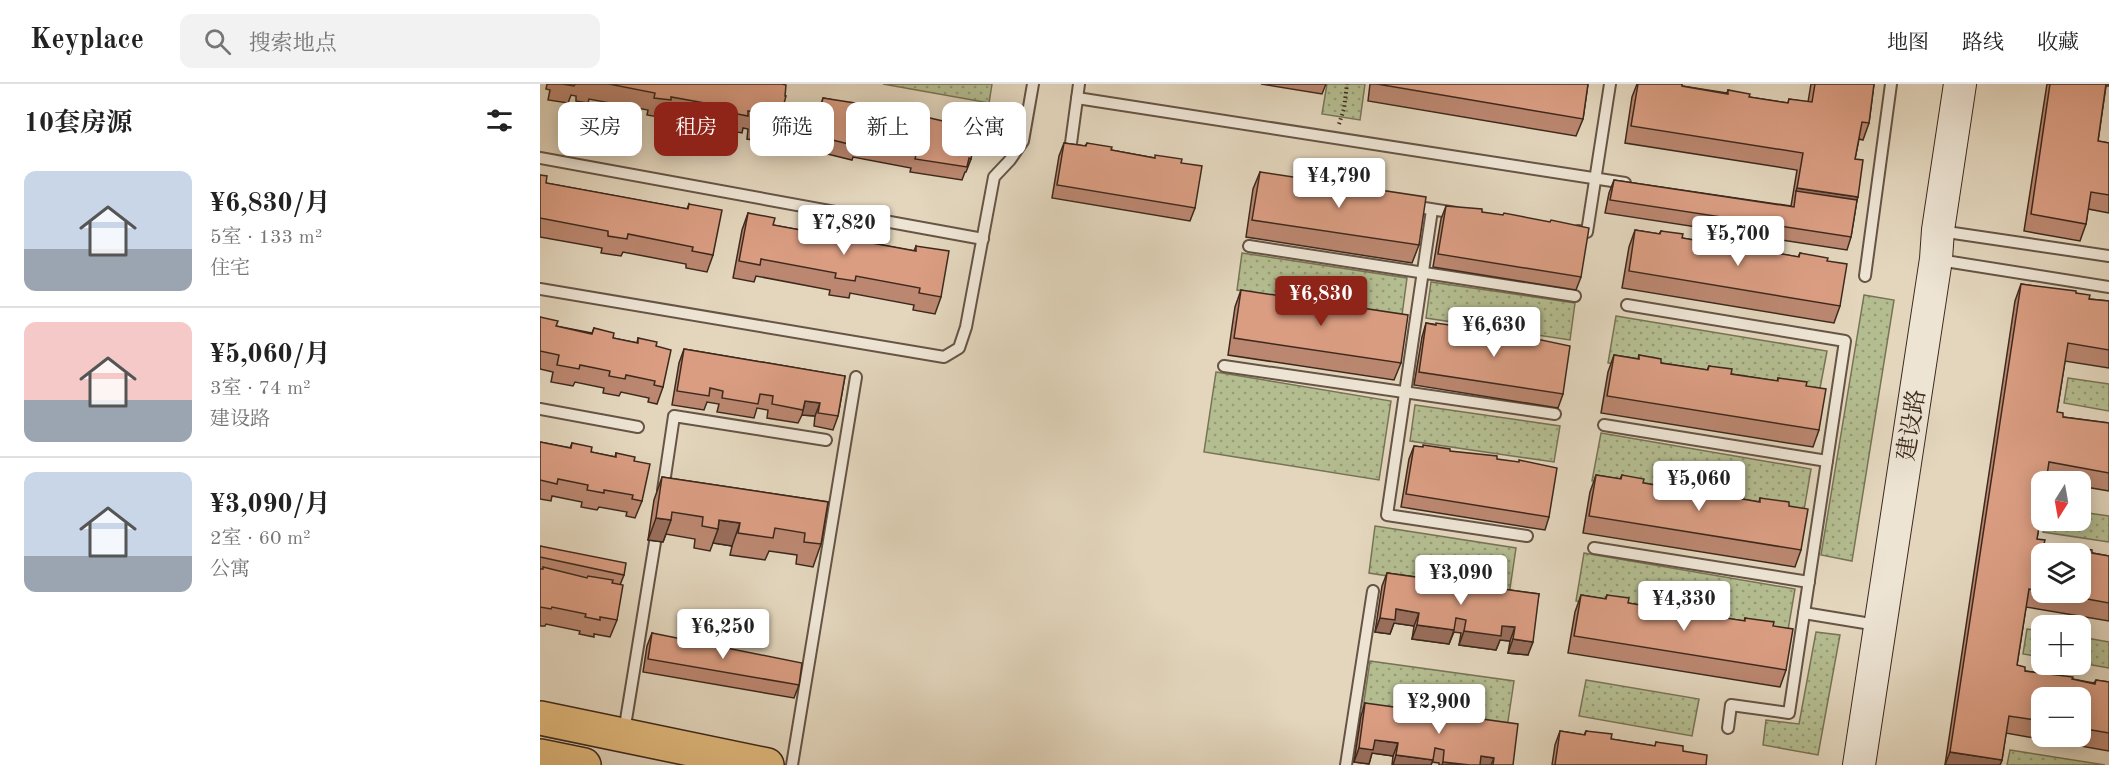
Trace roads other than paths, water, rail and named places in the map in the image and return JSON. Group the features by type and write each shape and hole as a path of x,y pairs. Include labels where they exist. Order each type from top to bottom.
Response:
{"main road":[{"path":"540,717 767,765"},
{"path":"540,756 584,765"}],"street":[{"name":"建设路","path":"1859,765 1960,84"}],"lane":[{"path":"540,289 944,357 958,348 966,327 994,177 1023,141 1033,84"},
{"path":"1071,143 1079,84"},
{"path":"1565,229 1587,232 1610,84"},
{"path":"1865,276 1891,84"},
{"path":"1077,98 1640,185"},
{"path":"540,158 983,239"},
{"path":"1398,204 1465,214"},
{"path":"1432,210 1387,514 1527,536"},
{"path":"1937,245 2109,256"},
{"path":"1937,245 2109,287"},
{"path":"1249,246 1575,297"},
{"path":"1627,305 1845,341 1789,713 1731,705 1728,728"},
{"path":"1224,366 1555,414"},
{"path":"792,765 856,377"},
{"path":"540,409 638,427"},
{"path":"661,499 674,416 826,440"},
{"path":"1604,425 1827,461"},
{"path":"623,735 655,542"},
{"path":"1594,548 1809,582"},
{"path":"1346,765 1373,591"},
{"path":"1804,613 1880,625"}]}
